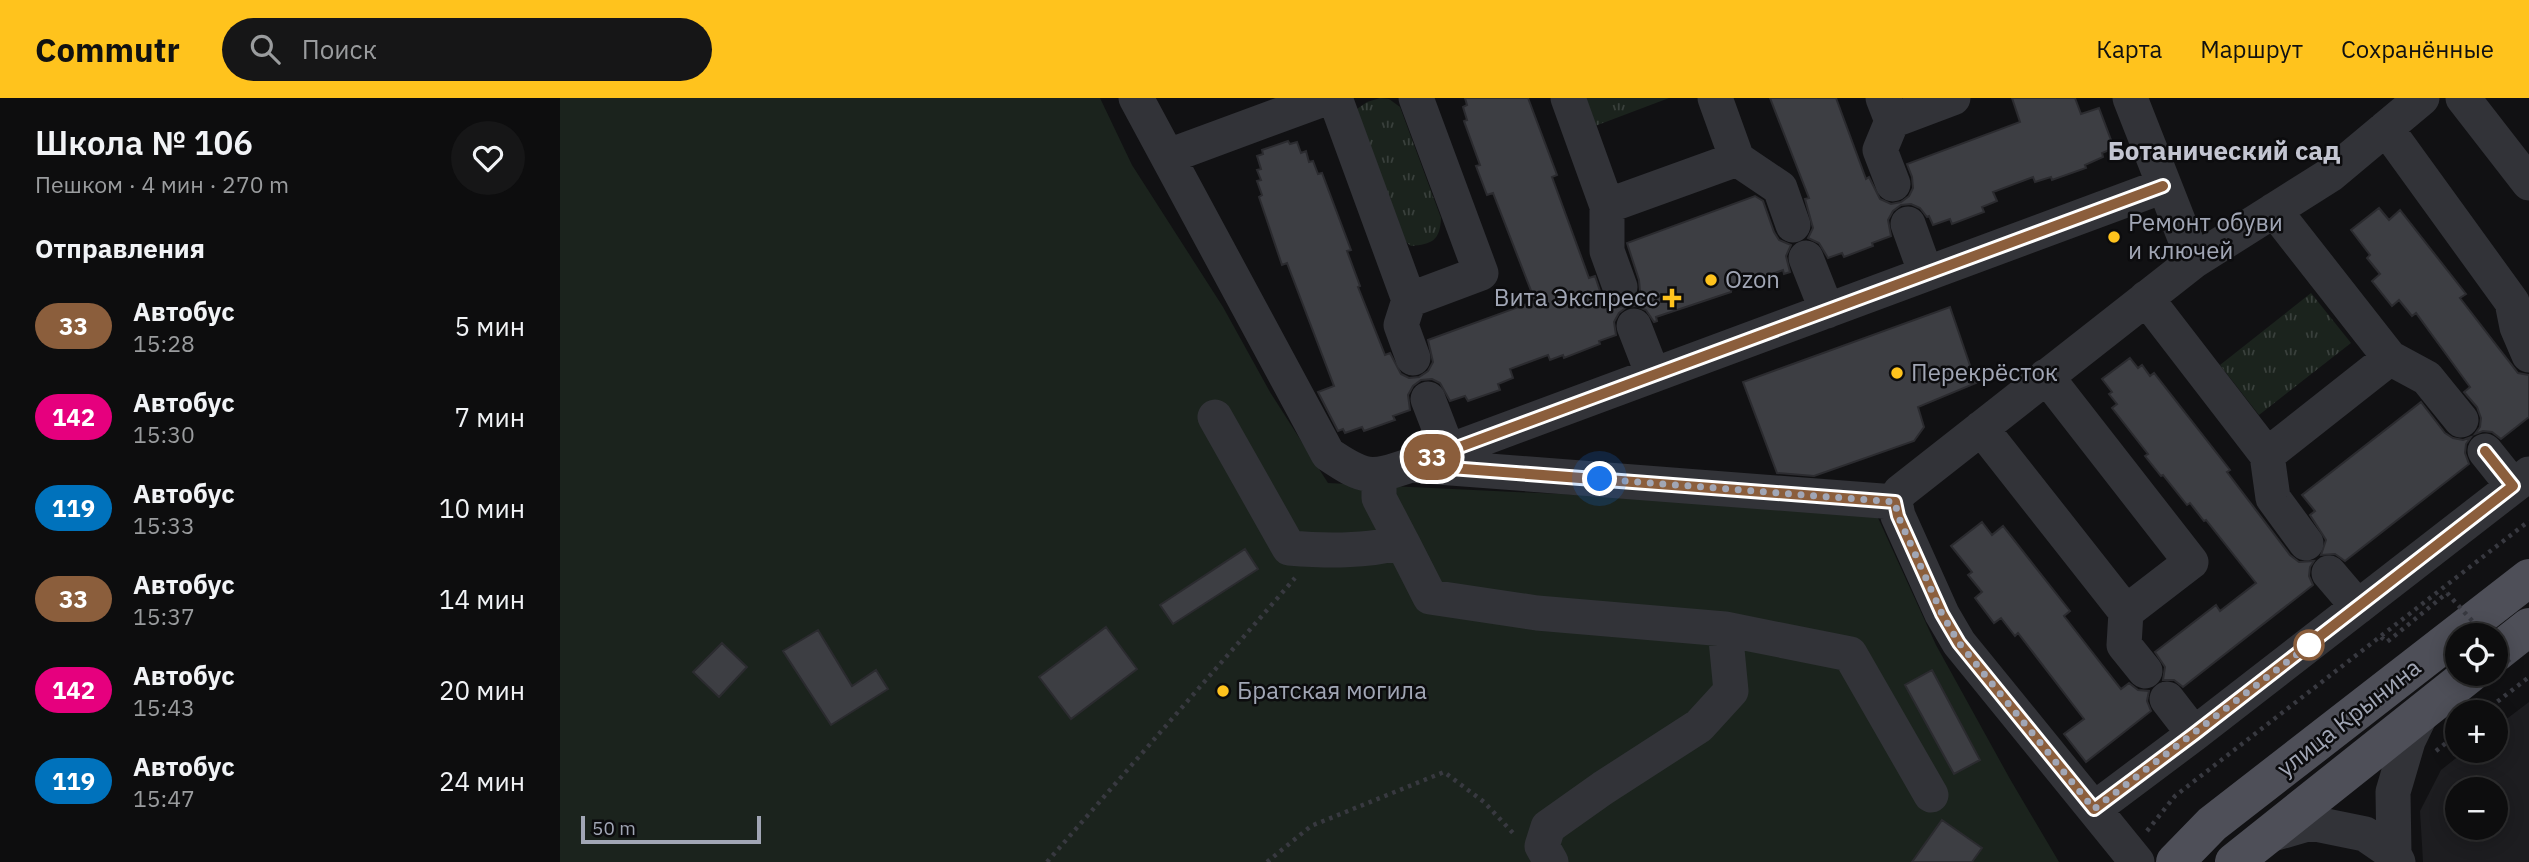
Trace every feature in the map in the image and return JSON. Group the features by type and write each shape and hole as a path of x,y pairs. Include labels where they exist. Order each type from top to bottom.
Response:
{"main road":[{"name":"улица Крынина","path":"2175,862 2212,824 2529,578"},
{"path":"2508,652 2529,627"},
{"name":"улица Крынина","path":"2234,862 2454,686"}],"street":[{"path":"1136,98 1328,454 1353,471 1379,476 2163,186"},
{"path":"1169,156 1326,98"},
{"path":"1335,98 1409,300 1401,325 1413,358"},
{"path":"1409,300 1481,273 1416,98"},
{"path":"1568,98 1607,206 1607,251 1620,287"},
{"path":"1715,98 1737,159 1780,188 1793,225"},
{"path":"1893,184 1881,150 1887,110 1953,98"},
{"path":"2130,98 2194,261"},
{"path":"2133,857 1959,643 1942,614 1898,516 1895,502 1900,492 2194,261 2330,175 2422,98"},
{"path":"2463,98 2529,183"},
{"path":"2386,128 2521,296 2517,327 2529,355"},
{"path":"1607,206 1737,159"},
{"path":"2274,210 2389,358 2427,378 2461,420"},
{"path":"1908,224 1926,274"},
{"path":"1806,258 1827,311"},
{"path":"2146,298 2267,455 2273,498 2306,542"},
{"path":"1634,326 1653,375"},
{"path":"2267,455 2389,358"},
{"path":"2046,376 2191,562 2126,612"},
{"path":"1428,398 1447,452"},
{"path":"1215,417 1289,548 1319,551 1382,548 1402,542"},
{"path":"1981,428 2126,612 2124,645 2145,671"},
{"path":"2094,809 2521,480 2485,451"},
{"path":"1411,465 1895,502"},
{"path":"1379,476 1380,498 1430,597 1537,613 1725,629 1850,654 1931,794"},
{"path":"2329,573 2358,607"},
{"path":"1551,862 1542,846 1548,827 1699,726 1731,691 1725,629"},
{"path":"2167,699 2194,734"},
{"path":"2396,858 2393,792 2409,741 2423,710"},
{"path":"2263,837 2311,823 2365,834 2396,858"}],"path":[{"path":"2133,857 2175,796 2529,521"},
{"path":"1047,862 1319,551"},
{"path":"2381,637 2387,642 2447,593 2474,623"},
{"path":"2499,700 2529,677"},
{"path":"1267,862 1311,827 1444,772 1484,802 1513,834 1548,827"}],"shaded area":[{"path":"2529,702 2529,862 2423,862 2420,811 2441,770 2450,763 2508,763 2508,718"}],"green space":[{"path":"560,98 1100,98 1132,165 1223,307 1270,392 1328,483 1874,509 1936,645 2059,862 560,862"},
{"path":"1380,98 1389,99 1400,107 1441,218 1437,236 1424,244 1411,246 1405,241 1357,109"},
{"path":"1584,98 1669,98 1595,126"},
{"path":"2311,293 2351,343 2259,415 2220,365"}],"building":[{"path":"1465,98 1528,98 1557,175 1552,177 1589,278 1595,276 1601,294 1608,303 1617,307 1627,306 1635,300 1640,291 1627,243 1755,196 1763,201 1779,240 1791,245 1786,256 1790,272 1784,274 1783,270 1731,292 1656,317 1657,321 1654,322 1646,310 1636,306 1627,307 1619,313 1614,322 1616,335 1564,358 1563,355 1550,360 1548,355 1510,369 1513,378 1498,384 1500,390 1468,401 1465,396 1450,401 1440,383 1432,379 1421,380 1413,386 1408,395 1410,410 1393,416 1395,420 1364,431 1362,427 1345,433 1343,429 1338,431 1318,392 1334,386 1287,263 1282,265 1259,197 1262,195 1257,181 1261,180 1257,170 1261,169 1257,156 1263,154 1262,150 1288,141 1290,144 1297,142 1301,153 1306,151 1309,162 1313,161 1318,174 1322,173 1351,250 1347,251 1360,286 1358,287 1385,355 1390,353 1401,374 1409,378 1419,377 1428,371 1433,362 1428,340 1535,301 1493,193 1487,195 1476,166 1480,165 1464,121 1467,120 1463,107 1467,105"},
{"path":"1770,98 1836,98 1866,179 1869,177 1880,199 1891,204 1901,202 1909,196 1913,188 1907,164 2020,122 2012,98 2075,98 2081,114 2099,108 2114,148 2102,153 2103,157 2085,165 2086,168 2052,180 2051,177 2035,182 2033,177 1993,192 1997,201 1982,207 1984,212 1952,224 1950,219 1933,225 1929,216 1920,208 1911,204 1901,205 1893,211 1888,220 1891,236 1844,257 1842,253 1828,258 1819,243 1808,238 1813,228 1805,199 1809,198"},
{"path":"2379,208 2389,220 2400,210 2466,294 2460,298 2518,373 2529,375 2529,417 2501,439 2492,432 2475,434 2480,427 2481,418 2477,407 2464,392 2470,387 2416,313 2412,316 2399,300 2392,306 2372,281 2380,274 2367,258 2370,255 2351,230"},
{"path":"1950,307 1976,383 1918,407 1924,427 1914,441 1814,476 1777,473 1743,382"},
{"path":"2130,358 2138,368 2142,365 2150,376 2154,373 2230,470 2227,472 2290,555 2299,562 2314,561 2309,576 2313,585 2183,687 2174,680 2163,680 2165,667 2155,652 2216,605 2220,611 2256,583 2206,520 2204,521 2190,503 2187,505 2163,475 2161,476 2145,456 2148,454 2112,408 2117,404 2102,379"},
{"path":"2421,402 2445,433 2463,440 2471,437 2466,444 2465,453 2469,464 2345,561 2335,554 2321,555 2326,540 2310,515 2315,511 2302,495"},
{"path":"1982,522 1992,535 2003,526 2070,611 2064,616 2121,689 2129,683 2138,690 2149,691 2147,701 2151,711 2086,762 2064,734 2084,719 2018,633 2015,636 2001,618 1994,623 1975,598 1982,592 1968,575 1972,572 1951,546"},
{"path":"1245,549 1258,569 1173,624 1160,605"},
{"path":"1106,627 1137,669 1071,719 1039,677"},
{"path":"818,630 852,686 876,670 888,689 831,725 783,651"},
{"path":"722,643 747,667 719,697 693,672"},
{"path":"1932,670 1980,760 1954,774 1905,685"},
{"path":"1942,820 1982,848 1972,862 1912,862"}],"bus line":[{"name":"33","path":"2163,186 1411,465 1895,502 1898,516 1942,614 1959,643 2094,809 2513,486 2485,451"}],"place":[{"name":"Ремонт обуви и ключей","path":"2114,237"},
{"name":"Ozon","path":"1711,280"},
{"name":"Вита Экспресс","path":"1672,298"},
{"name":"Перекрёсток","path":"1897,373"},
{"name":"Братская могила","path":"1223,691"}],"district":[{"name":"Ботанический сад","path":"2224,151"}],"route":[{"path":"1600,479 1895,502 1898,516 1942,614 1959,643 2094,809 2317,639 2309,645"}]}
